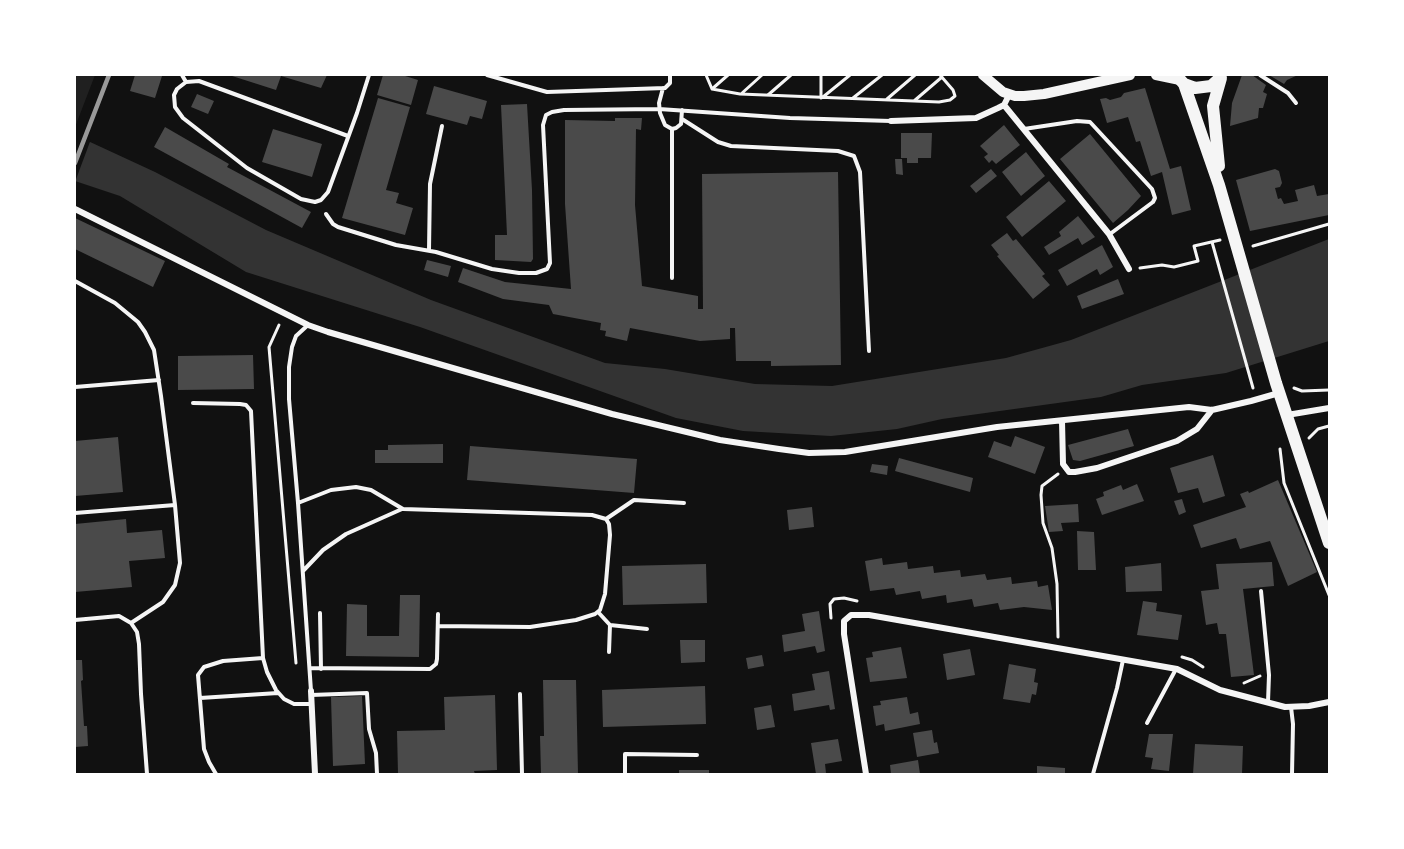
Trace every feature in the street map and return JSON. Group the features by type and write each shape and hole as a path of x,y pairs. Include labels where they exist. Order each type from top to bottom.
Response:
{"main road":[{"path":"1180,80 1194,88 1204,88 1211,86 1221,76"},
{"path":"1221,76 1213,111 1226,206 1278,388 1329,543"},
{"path":"1180,80 1226,206"}],"street":[{"path":"984,75 1006,100 1023,130 1109,234 1130,270"},
{"path":"1086,84 1112,75"},
{"path":"891,121 967,119 984,116 1006,100 1130,75"},
{"path":"1156,75 1180,80"},
{"path":"75,209 308,325 612,414 720,440 779,449 808,453 845,452 986,429 1189,407 1212,410 1251,401 1278,388"},
{"path":"1287,415 1329,408"},
{"path":"1062,421 1062,458 1065,469 1075,472 1089,470 1177,441 1197,429 1212,410"},
{"path":"866,774 844,634 844,621 848,616 869,615 1177,669 1220,690 1291,707 1329,702"},
{"path":"311,693 315,774"}],"lane":[{"path":"183,75 186,82"},
{"path":"348,136 199,81 186,82 177,89 174,101 175,107 183,118 248,168 308,202 321,200 328,192 348,136 369,75"},
{"path":"488,75 547,92 665,87"},
{"path":"670,75 670,83 665,87 659,109 665,125 672,129 679,127 682,111"},
{"path":"1260,75 1288,93 1296,103"},
{"path":"326,214 333,224 396,245 429,250 508,272 536,273 547,269 550,258 543,130 546,116 559,110 659,109 891,121"},
{"path":"682,119 724,144 838,150 854,156 858,161 860,172 869,351"},
{"path":"1023,130 1077,121 1090,122 1152,189 1155,198 1153,202 1109,234"},
{"path":"429,250 430,184 442,126"},
{"path":"672,129 672,278"},
{"path":"75,281 115,303 138,322 151,342 159,380 180,563 175,585 163,602 131,623"},
{"path":"308,325 299,332 294,341 288,376 311,693 367,693 369,729 376,753 377,774"},
{"path":"75,387 159,380"},
{"path":"193,403 240,404 246,405 251,411 263,658 267,672 279,693 290,703 312,704"},
{"path":"298,503 331,490 356,487 371,490 403,509"},
{"path":"606,519 634,500 684,503"},
{"path":"75,513 175,505"},
{"path":"303,571 323,550 346,534 403,509 592,515 606,519"},
{"path":"438,626 530,627 576,620 598,612 605,594 610,535 606,519"},
{"path":"1261,591 1269,675 1268,702"},
{"path":"598,612 610,625 647,628"},
{"path":"320,613 321,669"},
{"path":"310,668 430,669 436,664 437,659 438,614"},
{"path":"75,620 119,616 131,623 137,632 147,774"},
{"path":"609,652 610,625"},
{"path":"216,774 208,762 204,749 198,675 204,667 223,661 263,658"},
{"path":"1093,774 1123,659"},
{"path":"1147,723 1177,669"},
{"path":"200,698 279,693"},
{"path":"520,694 522,774"},
{"path":"1291,707 1292,774"},
{"path":"625,774 625,754 697,755"}],"path":[{"path":"706,75 708,85 712,89 767,96 939,102 952,99 955,92 941,76 913,101"},
{"path":"712,89 728,75"},
{"path":"740,94 762,75"},
{"path":"767,96 791,75"},
{"path":"820,75 821,98"},
{"path":"821,98 850,75"},
{"path":"852,99 882,75"},
{"path":"885,100 915,75"},
{"path":"1253,246 1329,224"},
{"path":"1130,270 1162,265 1174,267 1198,261 1194,246 1221,239"},
{"path":"1212,242 1254,389"},
{"path":"284,312 269,347 296,664"},
{"path":"1290,385 1302,391 1329,390"},
{"path":"1280,448 1284,483 1329,595"},
{"path":"1058,648 1057,584 1052,548 1043,523 1041,495 1042,486 1065,469"},
{"path":"831,623 829,607 834,599 844,598 862,603"},
{"path":"1175,656 1192,660 1207,670"},
{"path":"1242,684 1256,677 1269,675"}],"shaded area":[{"path":"75,75 95,75 75,127"},
{"path":"75,135 155,172 266,230 431,300 605,363 665,369 755,384 832,386 1006,358 1071,340 1329,239 1329,341 1226,373 1142,385 1101,397 942,419 897,429 831,436 743,431 676,418 420,327 246,272 120,196 75,181"}],"pier":[{"path":"77,132 91,139 75,182 75,137"}],"building":[{"path":"135,75 162,76 155,98 130,91"},
{"path":"229,75 327,75 321,88 281,76 276,90"},
{"path":"383,75 402,75 418,80 411,105 377,95"},
{"path":"1242,75 1252,75 1266,85 1263,92 1267,94 1263,108 1259,108 1258,118 1230,126 1232,103"},
{"path":"1269,75 1298,75 1284,84"},
{"path":"434,86 487,101 482,119 470,116 467,125 426,114"},
{"path":"1145,88 1170,169 1181,166 1191,210 1172,215 1162,172 1151,176 1140,141 1136,142 1128,117 1107,123 1100,99 1110,100 1121,97 1124,93"},
{"path":"197,94 214,101 208,114 191,107"},
{"path":"378,98 410,107 386,190 399,193 396,203 413,208 405,235 342,218"},
{"path":"527,104 533,259 531,262 495,260 495,235 507,235 501,105"},
{"path":"615,118 642,118 641,130 636,129 635,205 642,286 698,296 698,309 703,309 702,174 838,172 841,365 771,366 771,361 736,361 735,328 730,328 730,339 700,341 630,328 627,341 605,336 606,331 600,330 601,323 553,314 549,305 503,299 458,282 463,268 505,282 571,289 565,204 565,120 615,121"},
{"path":"1004,125 1020,145 996,164 992,160 989,163 984,157 988,154 980,146"},
{"path":"165,127 229,164 227,167 311,212 302,228 154,147"},
{"path":"273,129 322,144 312,177 262,162"},
{"path":"901,133 932,133 931,158 918,158 918,163 907,163 907,158 901,158"},
{"path":"1090,134 1141,196 1113,223 1060,159"},
{"path":"1026,152 1045,176 1021,196 1002,172"},
{"path":"895,159 902,159 903,175 896,174"},
{"path":"991,169 997,176 976,193 970,186"},
{"path":"1275,169 1279,171 1282,183 1280,187 1275,188 1278,199 1281,198 1284,204 1298,201 1295,190 1314,185 1317,196 1329,194 1329,215 1250,231 1236,180"},
{"path":"1049,181 1066,201 1022,237 1006,217"},
{"path":"1078,216 1095,237 1082,245 1078,238 1049,255 1044,247 1061,236 1059,232"},
{"path":"75,218 165,261 153,287 75,249"},
{"path":"1007,233 1013,241 1016,239 1045,274 1042,276 1050,285 1033,299 997,256 999,255 991,245"},
{"path":"1102,245 1113,267 1100,275 1097,269 1067,286 1058,270"},
{"path":"427,260 451,266 448,277 424,270"},
{"path":"1118,279 1124,294 1082,309 1077,296"},
{"path":"253,355 254,389 178,390 178,356"},
{"path":"1128,429 1134,446 1080,461 1073,460 1068,445"},
{"path":"1015,436 1045,447 1035,474 988,457 994,441 1011,447"},
{"path":"118,437 123,492 75,496 75,441"},
{"path":"443,444 443,463 375,463 375,450 388,450 388,445"},
{"path":"470,446 637,459 634,493 467,480"},
{"path":"1213,455 1225,496 1203,503 1198,488 1178,493 1170,468"},
{"path":"899,458 973,478 970,492 895,471"},
{"path":"872,464 888,466 887,475 870,472"},
{"path":"1278,480 1317,572 1288,586 1270,541 1240,549 1236,538 1201,548 1193,525 1246,507 1240,494 1248,491 1249,493"},
{"path":"1137,484 1144,501 1102,515 1096,499 1104,496 1103,492 1121,485 1123,490"},
{"path":"1182,499 1186,512 1179,515 1174,501"},
{"path":"1078,504 1079,522 1061,523 1063,531 1049,532 1045,506"},
{"path":"812,507 814,527 789,530 787,510"},
{"path":"126,519 127,533 162,530 165,558 129,561 132,587 75,592 75,524"},
{"path":"1077,531 1094,532 1096,570 1078,570"},
{"path":"882,558 883,565 907,562 908,569 933,566 934,573 960,570 961,577 985,574 987,580 1011,577 1012,584 1037,581 1038,587 1048,585 1052,610 1024,607 1000,610 998,603 974,607 972,599 947,603 946,595 922,599 920,591 896,595 894,588 870,591 865,561"},
{"path":"1272,562 1274,586 1243,589 1254,675 1231,677 1226,634 1219,634 1217,623 1206,625 1201,591 1219,589 1216,564"},
{"path":"1161,563 1162,591 1126,592 1125,567"},
{"path":"706,564 707,603 623,605 622,566"},
{"path":"400,595 420,595 419,657 346,656 347,604 367,605 367,636 399,636"},
{"path":"1143,601 1157,603 1156,611 1182,615 1178,640 1137,635"},
{"path":"819,611 825,651 817,653 815,646 784,652 782,635 805,631 802,614"},
{"path":"680,640 705,640 705,662 681,663"},
{"path":"901,647 907,678 870,682 866,658 873,657 872,652"},
{"path":"970,649 975,675 947,680 943,654"},
{"path":"762,655 764,666 748,669 746,658"},
{"path":"75,660 82,660 84,726 87,726 88,746 75,747"},
{"path":"1009,664 1036,669 1034,682 1038,683 1036,695 1032,694 1030,703 1003,699"},
{"path":"829,671 835,709 830,710 829,705 794,711 792,694 815,690 812,674"},
{"path":"543,680 576,680 578,774 541,774 540,736 544,736"},
{"path":"705,686 706,724 603,727 602,690"},
{"path":"495,695 497,770 474,771 475,774 398,774 397,731 445,730 444,697"},
{"path":"362,696 365,764 333,766 331,697"},
{"path":"907,697 910,714 918,712 920,724 885,731 884,724 876,726 873,706 881,705 880,701"},
{"path":"771,705 775,727 757,730 754,708"},
{"path":"932,730 934,743 937,742 939,753 917,757 913,733"},
{"path":"1149,734 1173,734 1169,771 1151,769 1153,758 1145,757"},
{"path":"838,739 842,761 825,764 826,773 816,774 811,743"},
{"path":"1195,744 1243,746 1242,774 1193,774"},
{"path":"918,760 920,774 891,774 890,765"},
{"path":"1037,766 1065,768 1065,774 1037,774"},
{"path":"679,770 709,770 709,774 679,774"}],"railway":[{"path":"75,163 109,75"}]}
